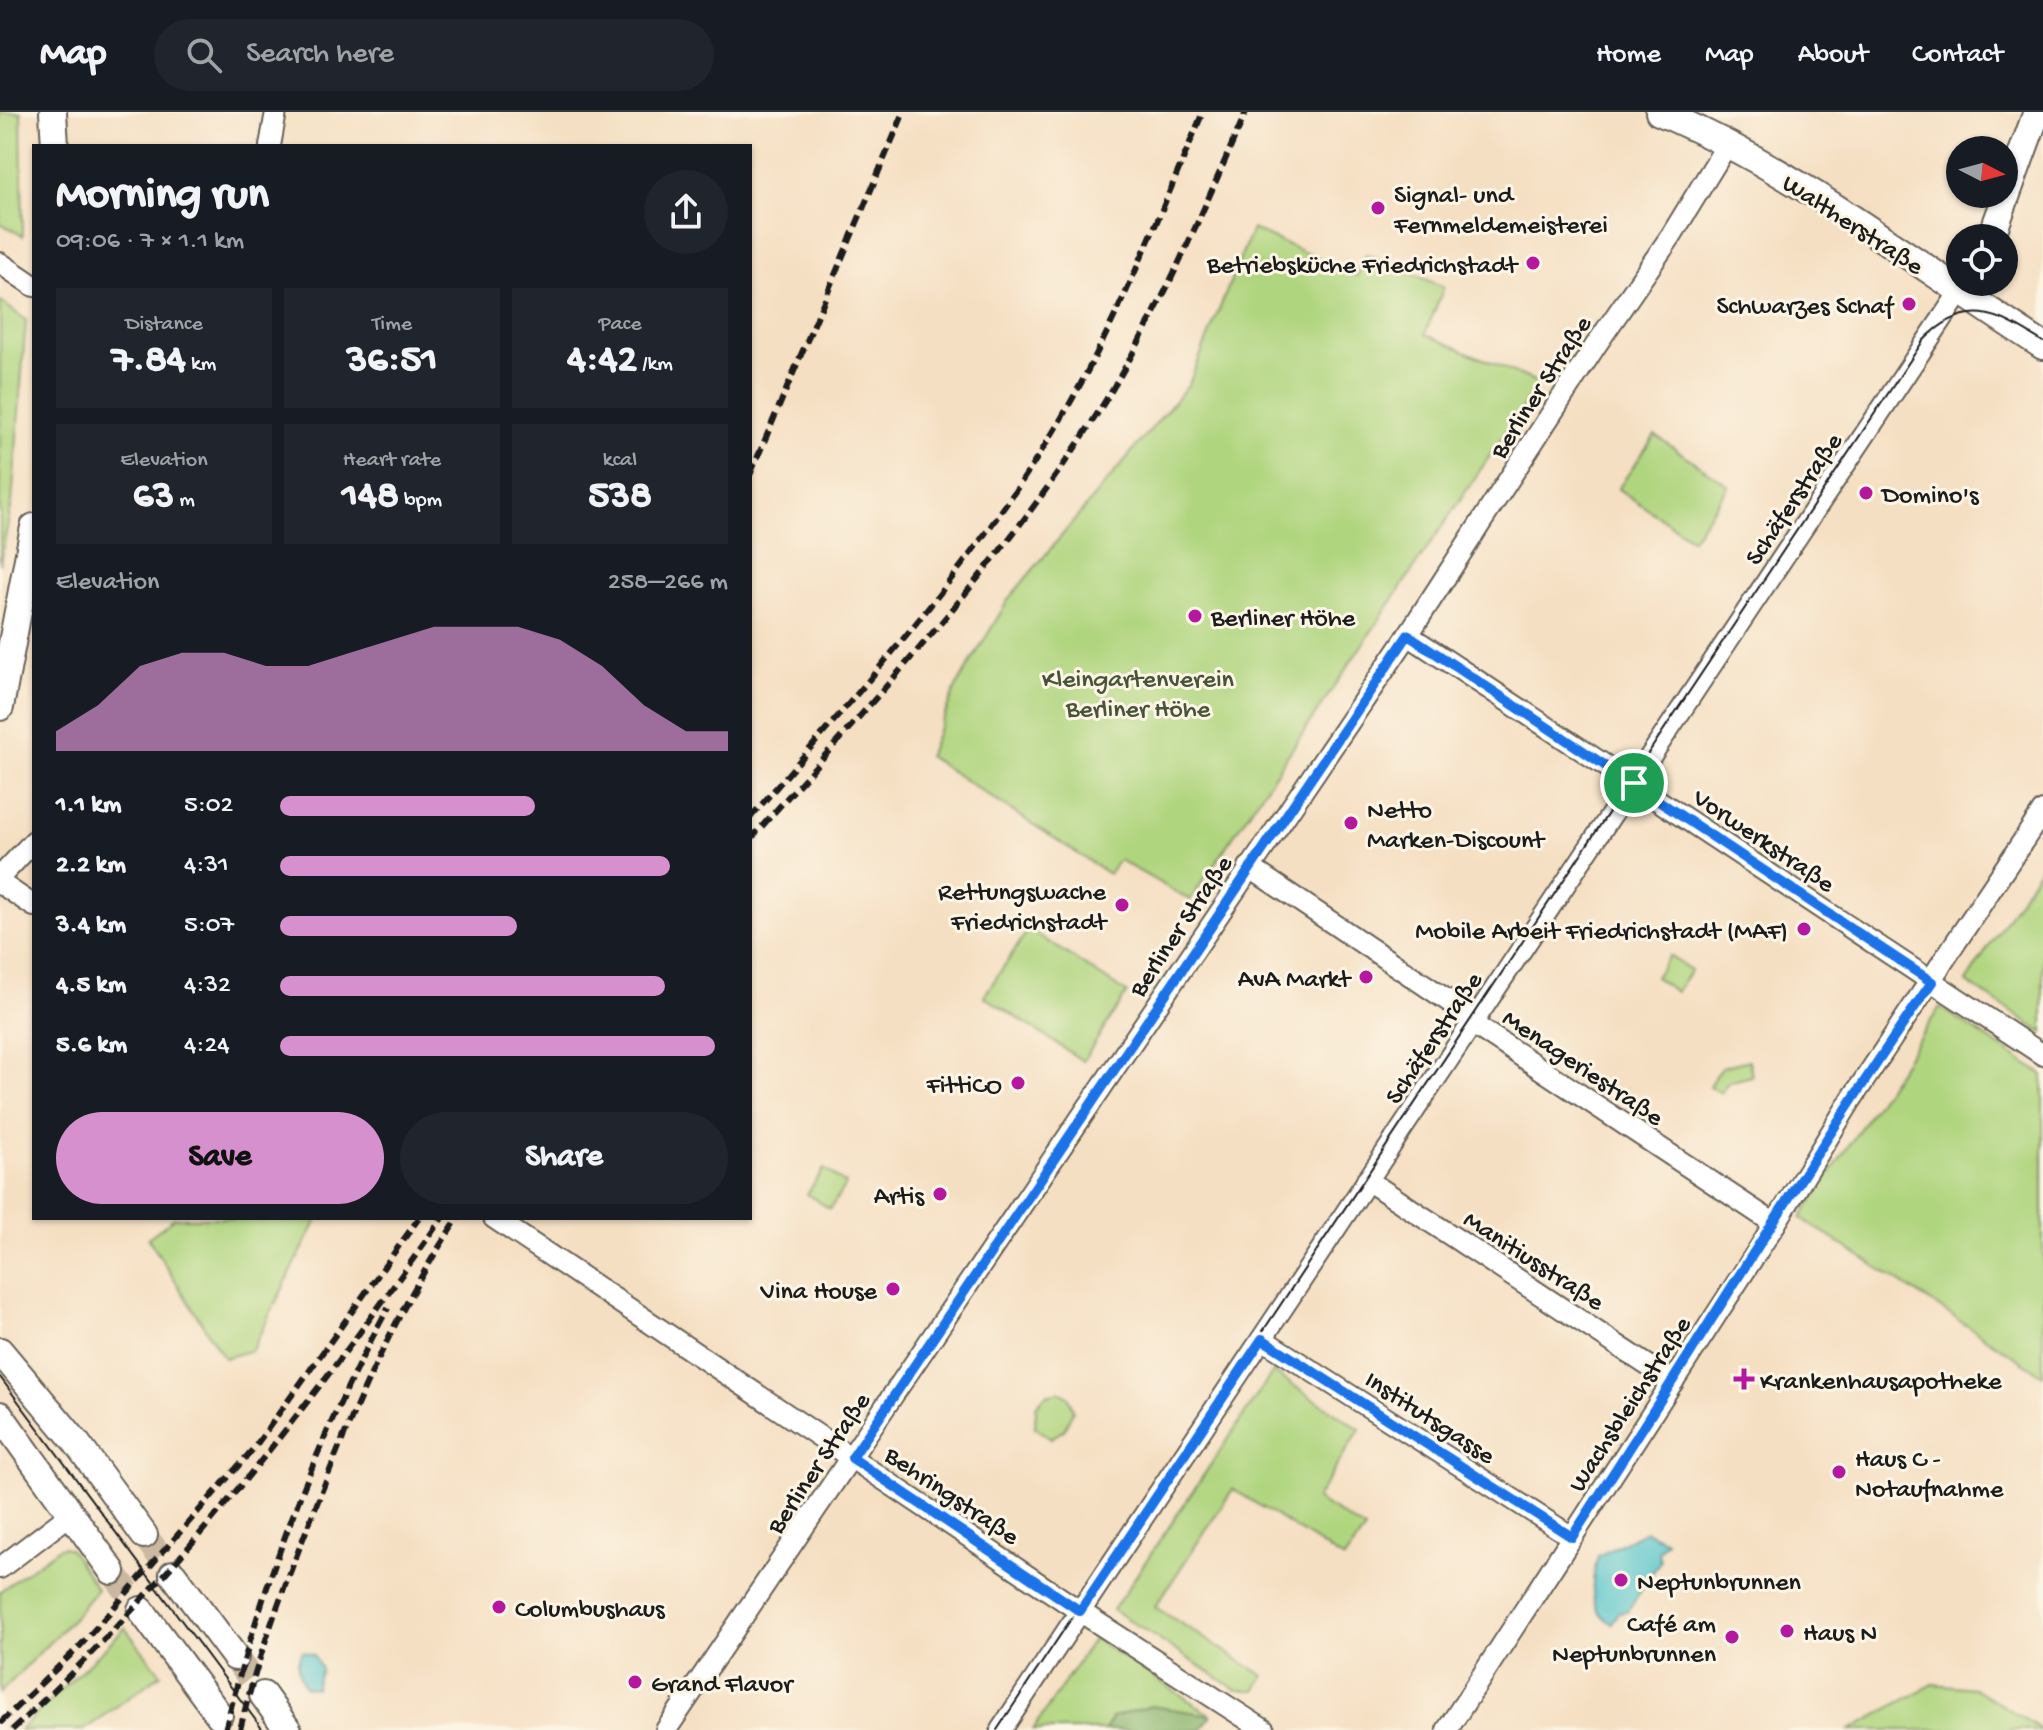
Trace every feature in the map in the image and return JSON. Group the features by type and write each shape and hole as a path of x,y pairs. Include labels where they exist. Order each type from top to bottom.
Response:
{"main road":[{"path":"53,112 55,144"},
{"name":"Waltherstraße","path":"1659,112 1728,143 1946,277"},
{"path":"1996,224 2037,112"},
{"name":"Waltherstraße","path":"1975,296 2043,346"},
{"path":"0,707 32,538"},
{"path":"0,1351 76,1442 144,1535"},
{"path":"0,1415 112,1571"},
{"path":"173,1574 235,1657"},
{"path":"141,1610 219,1715"},
{"path":"263,1695 288,1730"}],"street":[{"path":"270,144 276,112"},
{"name":"Berliner Straße","path":"666,1730 1408,635 1728,143"},
{"path":"0,263 32,285"},
{"name":"Schäferstraße","path":"1001,1730 1957,296"},
{"name":"Vorwerkstraße","path":"1408,635 2043,1055"},
{"path":"1932,982 2043,811"},
{"path":"0,877 32,843"},
{"name":"Menageriestraße","path":"1249,867 1456,1006 1473,1023 1775,1224"},
{"path":"0,883 32,905"},
{"name":"Wachsbleichstraße","path":"1447,1730 1775,1224 1851,1100 1932,982"},
{"name":"Manitiusstraße","path":"1367,1180 1673,1382"},
{"name":"Behringstraße","path":"497,1220 1080,1611 1264,1730"},
{"name":"Institutsgasse","path":"1262,1339 1572,1537"},
{"path":"0,1568 71,1514"}],"green space":[{"path":"0,112 21,112 23,236 0,223"},
{"name":"Kleingartenverein Berliner Höhe","path":"1252,229 1357,276 1366,254 1444,287 1425,334 1539,383 1190,900 1119,860 1109,874 928,756 956,687 1010,597 1189,384"},
{"path":"0,301 26,320 12,502 0,564"},
{"path":"1655,435 1729,486 1692,539 1618,489"},
{"path":"2040,867 2043,869 2043,1033 1966,982"},
{"path":"1029,929 1127,993 1083,1061 984,996"},
{"path":"1669,956 1691,970 1676,992 1655,977"},
{"path":"1940,1007 2043,1075 2043,1375 1801,1218"},
{"path":"1749,1060 1752,1076 1728,1082 1721,1093 1709,1086 1721,1067"},
{"path":"824,1169 846,1184 830,1209 807,1194"},
{"path":"171,1220 317,1220 252,1350 224,1358 148,1238"},
{"path":"1273,1372 1360,1429 1316,1499 1365,1530 1344,1559 1233,1489 1155,1607 1264,1676 1255,1690 1237,1690 1113,1610"},
{"path":"1060,1392 1068,1397 1073,1410 1064,1430 1051,1438 1035,1427 1036,1406 1046,1395"},
{"path":"64,1547 70,1549 97,1589 0,1693 0,1591"},
{"path":"125,1628 161,1674 84,1730 20,1730"},
{"path":"1094,1638 1211,1715 1151,1706 1113,1717 1105,1730 1033,1730"},
{"path":"1933,1684 1974,1688 2042,1730 1850,1730"},
{"path":"1151,1706 1211,1715 1201,1730 1105,1730 1113,1717"}],"water":[{"name":"Neptunbrunnen","path":"1645,1531 1666,1541 1658,1552 1660,1561 1628,1611 1619,1613 1612,1624 1598,1610 1593,1594 1598,1556"},
{"path":"302,1651 314,1655 321,1669 315,1688 305,1687 301,1678 298,1665"}],"tunnel":[{"path":"144,1535 173,1574"},
{"path":"112,1571 141,1610"},
{"path":"235,1657 263,1695"}],"tram line":[{"path":"997,1730 1923,341 1954,318 1982,314 2011,323 2043,342"},
{"path":"0,1377 263,1730"}],"railway":[{"path":"752,470 904,112"},
{"path":"752,816 941,592 1044,447 1111,325 1203,112"},
{"path":"752,838 929,637 1054,478 1115,385 1156,309 1246,112"},
{"path":"0,1723 80,1646 254,1448 418,1220"},
{"path":"12,1730 130,1612 240,1486 344,1353 441,1220"},
{"path":"240,1730 274,1616 346,1431 397,1322 457,1220"},
{"path":"225,1730 256,1621 293,1514 337,1409 388,1308"}],"place":[{"name":"Signal- und Fernmeldemeisterei","path":"1378,208"},
{"name":"Betriebsküche Friedrichstadt","path":"1533,263"},
{"name":"Schwarzes Schaf","path":"1909,304"},
{"name":"Domino's","path":"1866,493"},
{"name":"Berliner Höhe","path":"1195,616"},
{"name":"Netto Marken-Discount","path":"1351,823"},
{"name":"Rettungswache Friedrichstadt","path":"1122,905"},
{"name":"Mobile Arbeit Friedrichstadt (MAF)","path":"1804,929"},
{"name":"AvA Markt","path":"1366,977"},
{"name":"FittiCO","path":"1018,1083"},
{"name":"Artis","path":"940,1194"},
{"name":"Vina House","path":"893,1289"},
{"name":"Krankenhausapotheke","path":"1744,1379"},
{"name":"Haus C - Notaufnahme","path":"1839,1472"},
{"name":"Neptunbrunnen","path":"1621,1580"},
{"name":"Columbushaus","path":"499,1607"},
{"name":"Haus N","path":"1787,1631"},
{"name":"Café am Neptunbrunnen","path":"1732,1637"},
{"name":"Grand Flavor","path":"635,1682"}],"route":[{"path":"1408,635 1634,783 1932,982 1851,1100 1775,1224 1572,1537 1262,1339 1080,1611 852,1458 1408,635"}]}
